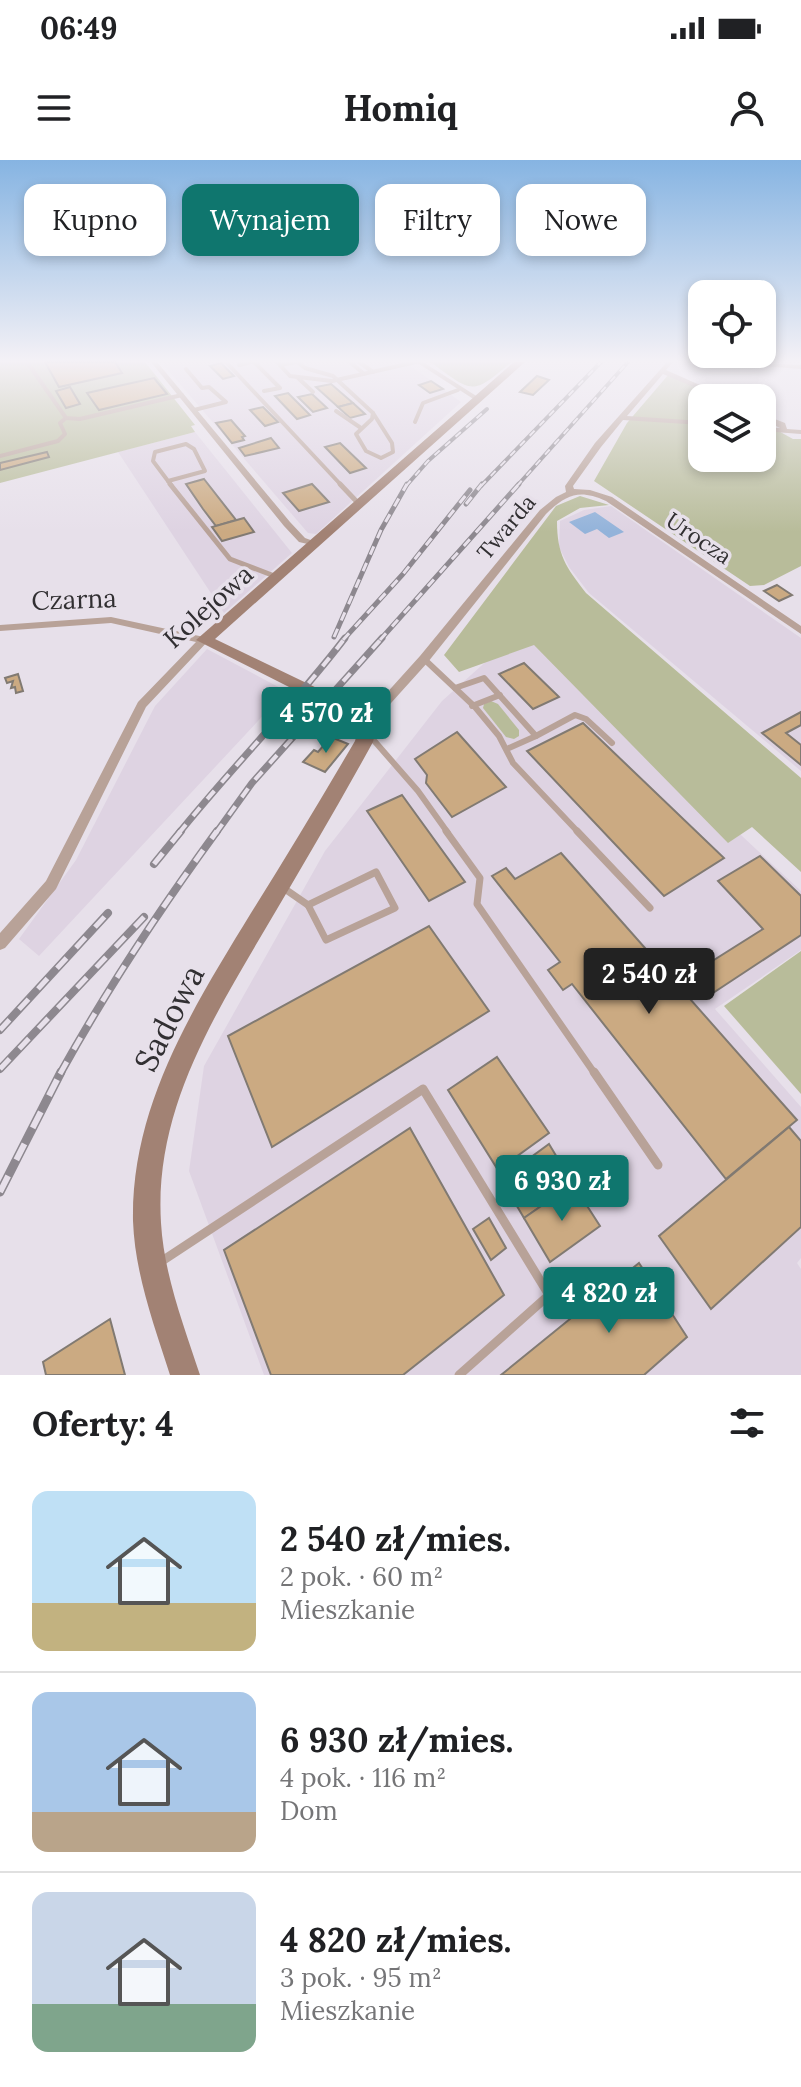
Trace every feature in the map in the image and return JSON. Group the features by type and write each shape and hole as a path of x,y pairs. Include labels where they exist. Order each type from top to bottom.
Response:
{"street":[{"path":"201,419 287,524 302,540 313,544"},
{"name":"Kolejowa","path":"0,943 51,885 142,705 204,640 455,419"},
{"name":"Twarda","path":"369,727 543,512 570,492 569,486 620,419"},
{"path":"632,419 688,422"},
{"path":"776,422 784,430"},
{"path":"776,430 801,432"},
{"name":"Urocza","path":"570,492 593,493 609,499 801,631"},
{"name":"Czarna","path":"0,628 111,620 204,640 369,727"},
{"name":"Sadowa","path":"185,1375 152,1267 147,1189 154,1131 163,1099 198,1023 369,727"}],"lane":[{"path":"0,456 58,441 65,434 60,423 65,419"},
{"path":"279,419 359,504"},
{"path":"347,419 361,428"},
{"path":"372,419 356,434 370,455 380,459 393,452 392,443 375,419"},
{"path":"168,481 205,471 194,449 186,444 155,452 153,461 168,481 230,559 277,577"},
{"path":"424,659 509,748 513,763 650,908"},
{"path":"455,688 484,678 536,736"},
{"path":"472,706 500,695"},
{"path":"509,748 575,715 586,719 612,743"},
{"path":"369,727 480,878 477,904 658,1165"},
{"path":"279,886 308,905 326,940 395,908 376,872 308,905"},
{"path":"152,1267 423,1089 549,1295 459,1375"}],"shaded area":[{"path":"210,419 443,419 316,534 308,533"},
{"path":"195,432 292,553 224,613 118,452"},
{"path":"611,506 801,638 801,771 589,593 569,567 559,547 560,521 584,510"},
{"path":"521,630 801,891 801,950 715,1009 801,1107 801,1258 797,1263 801,1269 801,1375 264,1375 189,1171 204,1066 325,851 442,701"},
{"path":"207,649 286,691 39,956 19,939 76,860 155,706"}],"green space":[{"path":"0,419 190,419 195,425 191,426 195,432 0,483"},
{"path":"631,419 688,419 688,472 776,472 776,430 793,439 801,439 801,566 764,585 750,586 594,481"},
{"path":"580,496 609,505 580,508 557,521 564,560 586,593 801,778 801,872 752,827 728,843 534,645 459,672 444,655 556,506"},
{"path":"491,701 498,704 519,730 519,736 514,739 506,737 483,708"},
{"path":"801,951 801,1094 724,1006"}],"water":[{"path":"595,512 624,532 609,538 597,529 585,534 569,522"}],"building":[{"path":"258,419 275,419 278,422 265,426"},
{"path":"231,420 245,436 242,437 244,440 232,443 216,423"},
{"path":"271,438 279,448 245,456 239,448"},
{"path":"340,443 366,468 350,473 325,447"},
{"path":"47,452 49,457 0,470 0,463"},
{"path":"204,479 236,520 216,526 186,484"},
{"path":"312,484 329,502 299,511 283,493"},
{"path":"244,518 254,532 222,541 212,527"},
{"path":"777,585 792,595 779,601 764,591"},
{"path":"524,663 559,697 533,709 499,674"},
{"path":"18,674 23,691 16,693 15,687 11,688 13,681 7,683 5,678"},
{"path":"801,712 801,725 786,733 801,745 801,765 762,733"},
{"path":"583,723 724,858 664,896 527,751"},
{"path":"457,732 506,787 452,817 426,783 427,775 415,759"},
{"path":"331,737 348,744 325,772 303,762 314,750 318,752"},
{"path":"402,795 465,882 429,901 367,811"},
{"path":"561,853 797,1120 726,1179 572,984 563,990 548,970 560,962 492,876 506,868 515,879"},
{"path":"760,856 801,896 801,935 713,993 695,972 763,929 718,881"},
{"path":"429,926 489,1011 272,1147 228,1036"},
{"path":"497,1057 549,1133 498,1170 448,1090"},
{"path":"789,1127 801,1141 801,1227 711,1309 659,1236"},
{"path":"410,1128 504,1295 403,1375 271,1375 224,1250"},
{"path":"549,1144 573,1184 524,1218 501,1179"},
{"path":"573,1184 600,1226 550,1262 524,1218"},
{"path":"489,1218 506,1248 491,1260 473,1229"},
{"path":"639,1263 687,1337 644,1375 501,1375"},
{"path":"110,1319 125,1375 46,1375 43,1362"}],"railway":[{"path":"406,486 428,461 476,419"},
{"path":"481,486 546,419"},
{"path":"517,486 577,419"},
{"path":"334,637 381,530 407,484"},
{"path":"466,504 482,484"},
{"path":"380,640 519,484"},
{"path":"343,640 403,574 470,490"},
{"path":"179,833 345,638"},
{"path":"216,833 252,783 382,638"},
{"path":"154,864 181,831"},
{"path":"60,1074 135,950 217,831"},
{"path":"0,1030 108,913"},
{"path":"0,1069 144,917"},
{"path":"0,1192 61,1072"}]}
